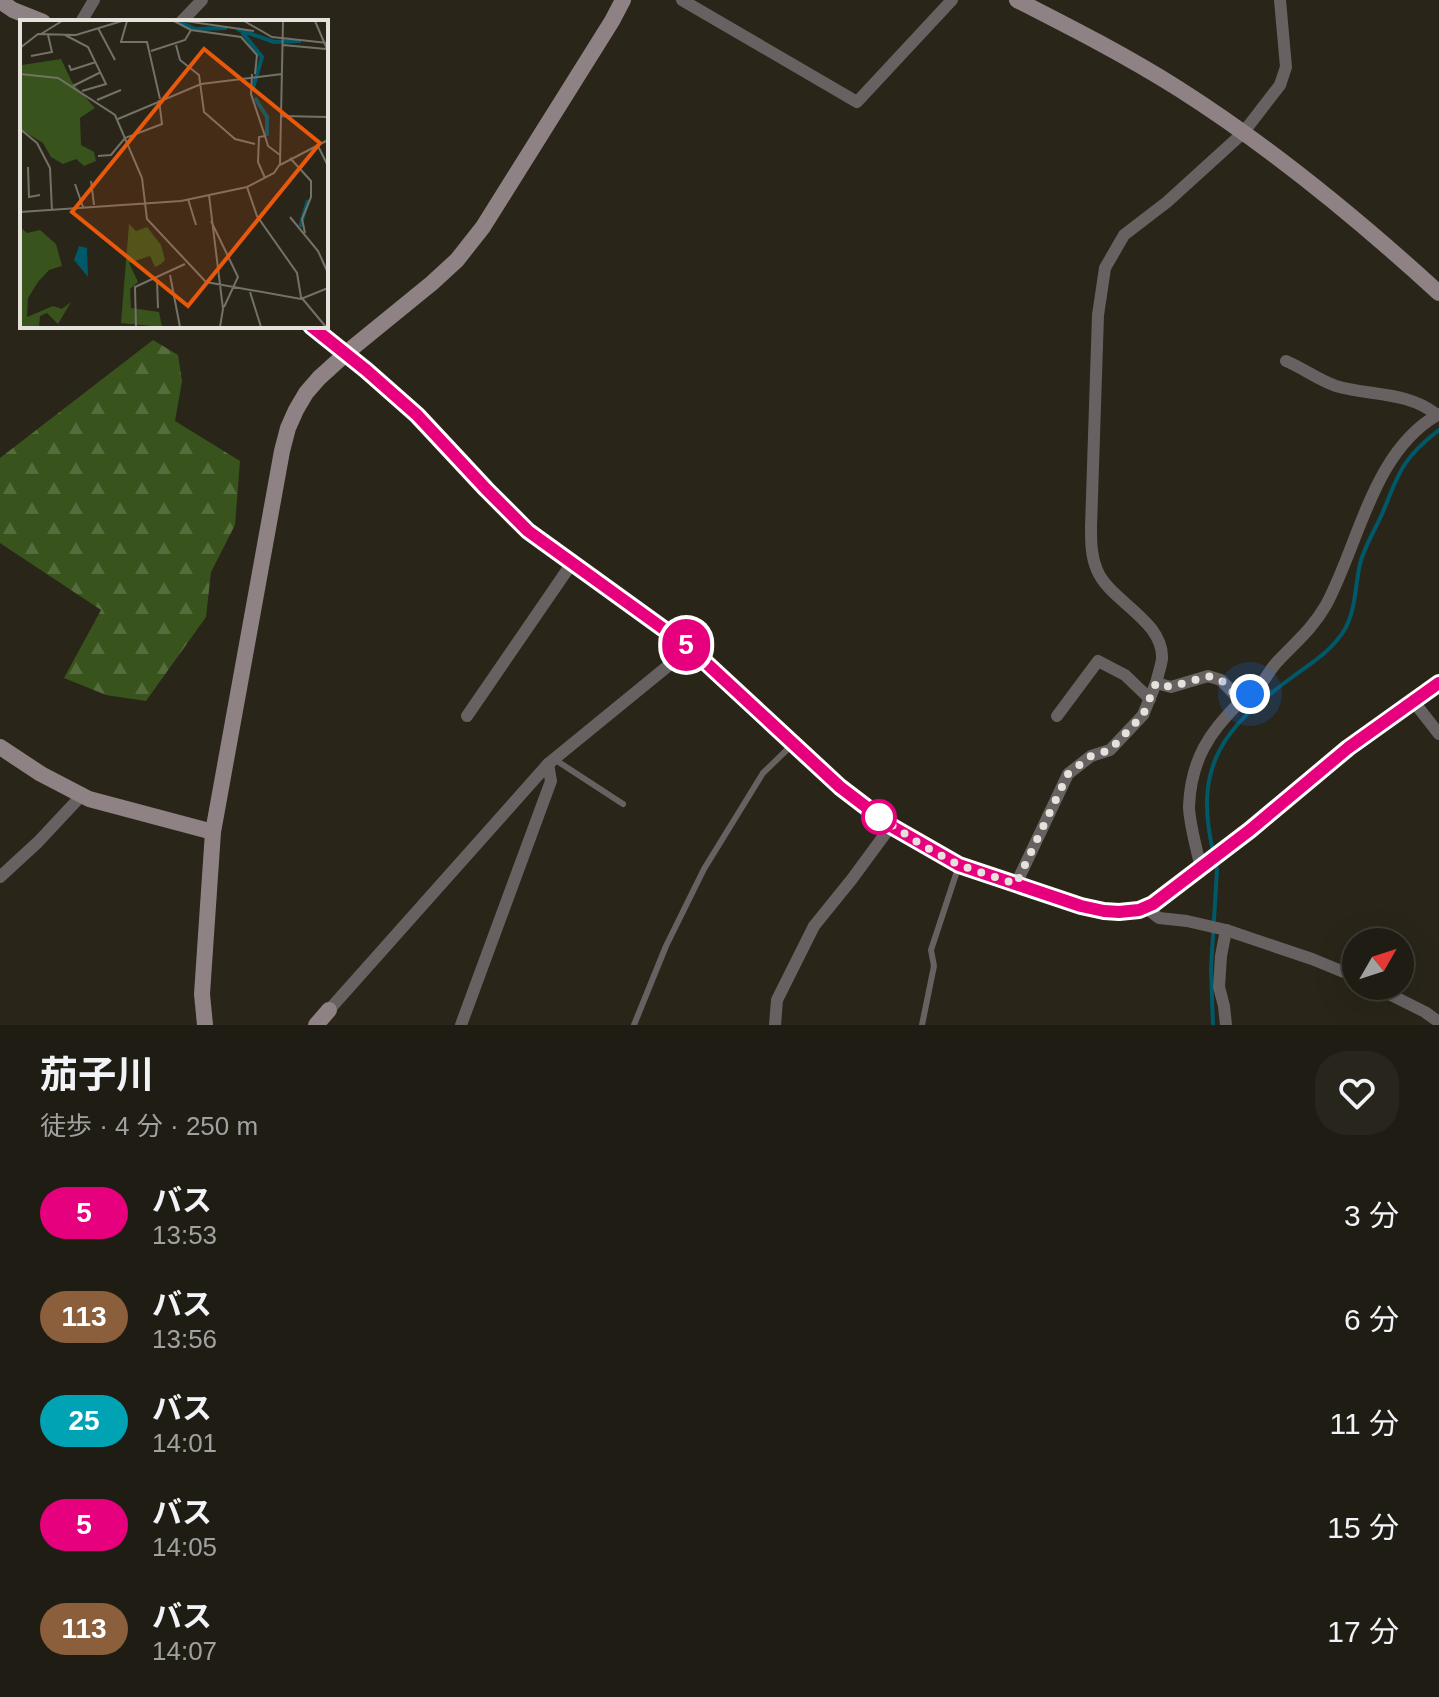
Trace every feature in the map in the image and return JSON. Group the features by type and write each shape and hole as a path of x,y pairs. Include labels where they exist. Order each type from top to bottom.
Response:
{"street":[{"path":"82,20 94,0"},
{"path":"183,20 202,0"},
{"path":"205,1025 202,994 213,832 288,428 306,393 319,378 432,283 457,260 477,235 623,0"},
{"path":"682,0 857,102 952,0"},
{"path":"1017,0 1168,83 1243,133 1372,232 1439,293"},
{"path":"1016,884 1068,774 1091,756 1110,750 1143,715 1162,658 1154,632 1109,588 1098,574 1091,553 1098,315 1105,268 1124,235 1167,202 1243,133 1280,85 1286,67 1280,0"},
{"path":"0,1 38,20"},
{"path":"313,328 417,415 528,531 690,648 840,787 891,826 959,865 1081,906 1104,911 1146,908 1250,830 1348,748 1439,683"},
{"path":"1204,866 1189,808 1197,760 1214,730 1311,629 1328,601 1371,499 1390,463 1414,432 1438,414 1415,402 1337,386 1286,361"},
{"path":"467,716 572,563"},
{"path":"316,1025 551,761 690,648"},
{"path":"1057,716 1098,661 1125,675 1150,699"},
{"path":"1156,683 1171,687 1208,676 1221,680 1241,701"},
{"path":"1414,702 1439,734"},
{"path":"0,747 41,774 82,795 213,832"},
{"path":"461,1025 551,781 551,761"},
{"path":"0,877 82,795"},
{"path":"775,1025 777,1000 814,926 891,826"},
{"path":"1146,908 1159,918 1204,924 1342,971"},
{"path":"1224,930 1219,987 1226,1025"},
{"path":"1401,1000 1439,1022"},
{"path":"1419,1025 1425,1012"}],"lane":[{"path":"634,1025 666,946 704,869 763,773 793,744"},
{"path":"551,761 623,804"},
{"path":"922,1025 934,966 931,950 959,865"}],"green space":[{"path":"153,340 178,355 182,381 175,421 240,461 235,525 211,572 206,617 146,701 106,695 64,678 101,610 0,543 0,458"}],"waterway":[{"path":"1213,851 1207,795 1211,771 1219,751 1248,714 1340,637 1351,614 1362,558 1398,476 1412,454 1439,430"},
{"path":"1213,1025 1211,969 1216,864"}],"bus line":[{"name":"5","path":"313,328 417,415 528,531 690,648 840,787 891,826 959,865 1081,906 1119,912 1139,910 1153,904 1250,830 1348,748 1439,683"}],"route":[{"path":"879,817 874,813 920,844 959,865 1016,884 1068,774 1091,756 1110,750 1143,715 1156,683 1171,687 1208,676 1221,680 1241,701 1250,694"}]}
